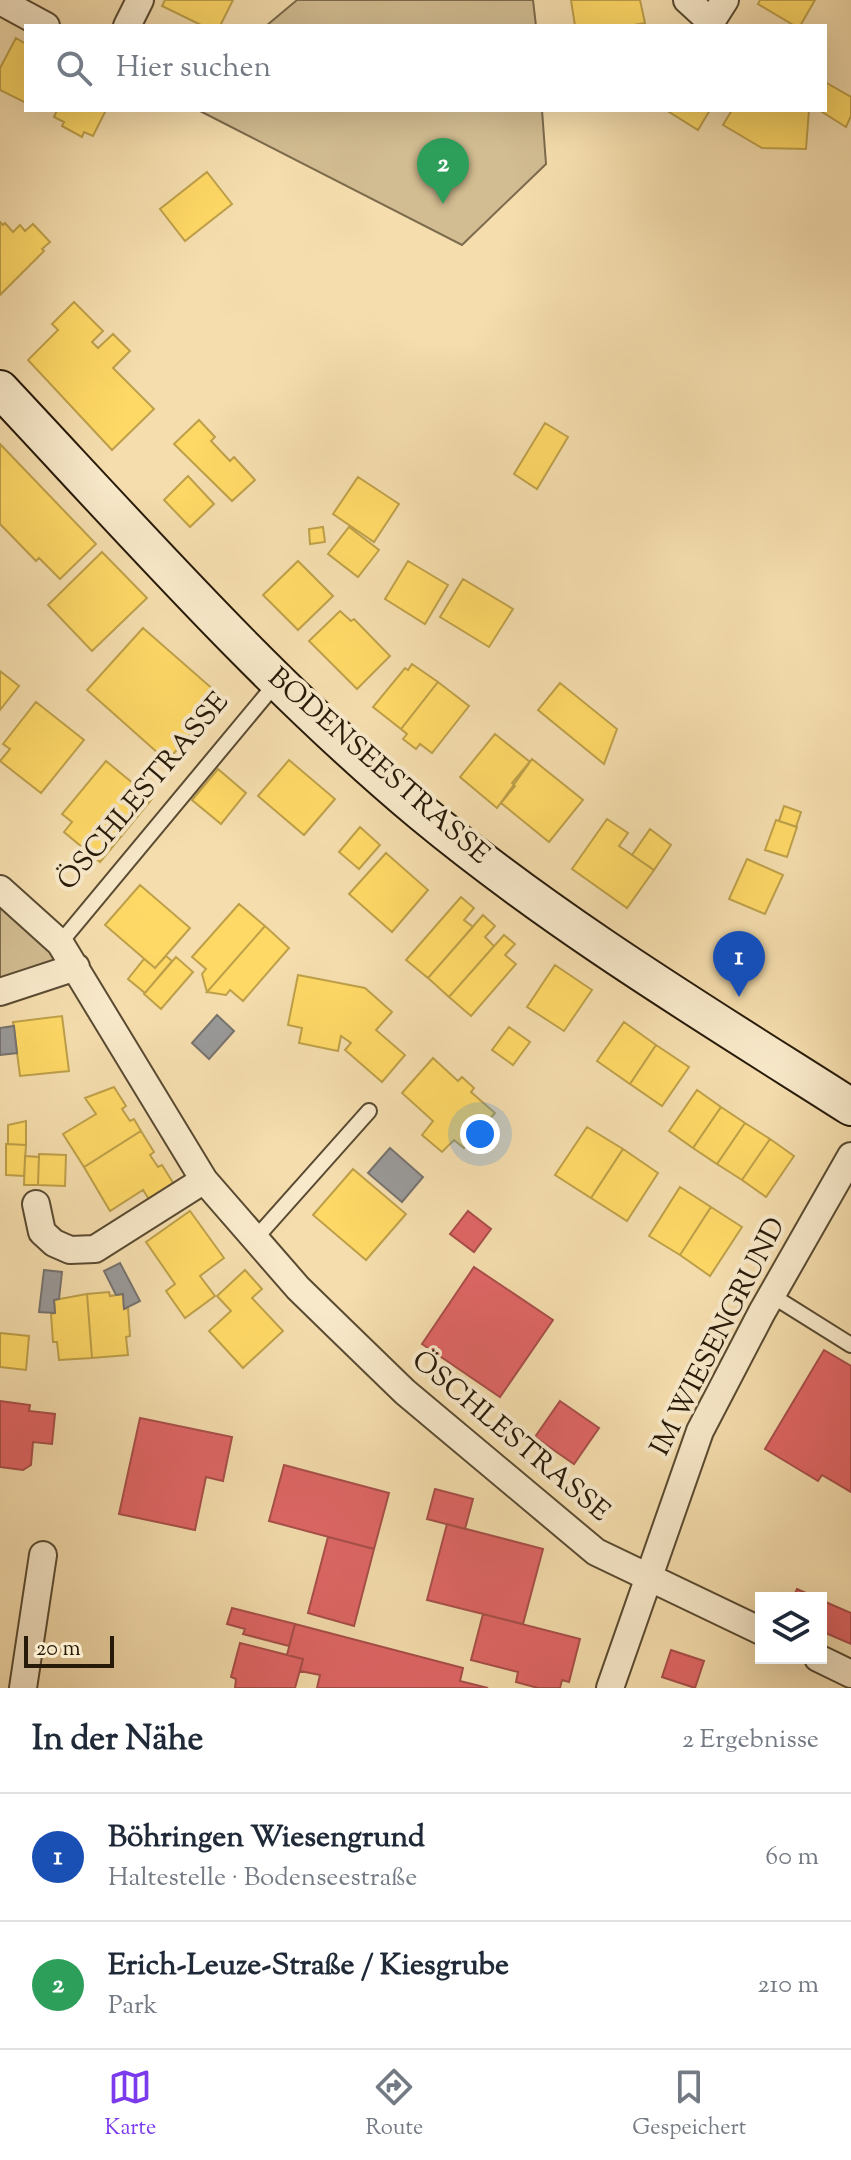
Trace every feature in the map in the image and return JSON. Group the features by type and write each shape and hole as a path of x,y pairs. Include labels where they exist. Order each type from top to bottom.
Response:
{"street":[{"path":"128,24 140,0"},
{"path":"687,0 718,16"},
{"path":"10,7 42,24"},
{"name":"BODENSEESTRASSE","path":"0,389 278,682 420,811 471,852 650,980 851,1107"},
{"name":"ÖSCHLESTRASSE","path":"0,889 60,943 204,1180 298,1288 405,1392 596,1552 755,1628"},
{"path":"0,992 76,967"},
{"name":"IM WIESENGRUND","path":"610,1688 700,1431 771,1295 851,1156"},
{"path":"36,1204 42,1232 54,1243 70,1250 95,1249 204,1180"},
{"path":"23,1688 43,1555"},
{"path":"827,1662 851,1674"}],"lane":[{"name":"ÖSCHLESTRASSE","path":"60,943 278,682"},
{"path":"255,1239 369,1111"},
{"path":"771,1295 851,1345"}],"shaded area":[{"path":"297,0 533,0 536,24 268,24"},
{"path":"202,112 542,112 546,164 462,245"},
{"path":"0,889 76,967 0,992"}],"building: Wohnen":[{"path":"165,0 233,0 221,24 199,24 162,6"},
{"path":"571,0 640,0 645,23 640,24 575,24"},
{"path":"760,0 815,0 801,24 792,24 758,4"},
{"path":"16,38 24,43 24,102 0,90 0,68"},
{"path":"827,83 851,97 851,116 846,127 822,112 827,112"},
{"path":"56,112 105,112 93,136 84,132 82,137 62,126 64,122 54,117"},
{"path":"669,112 709,112 698,130"},
{"path":"731,112 809,112 806,149 762,148 723,125"},
{"path":"207,172 232,204 185,241 160,209"},
{"path":"0,222 13,232 20,225 25,231 33,224 50,242 0,295"},
{"path":"74,302 103,331 92,342 98,348 113,334 130,351 113,368 154,409 112,450 28,360 58,330 52,324"},
{"path":"199,420 215,437 211,441 230,461 234,457 255,480 232,501 174,444"},
{"path":"545,423 568,437 537,489 514,474"},
{"path":"0,444 96,544 60,579 39,558 36,561 0,524"},
{"path":"188,476 214,504 190,527 164,500"},
{"path":"358,477 399,504 374,542 333,514"},
{"path":"323,527 325,542 310,544 309,529"},
{"path":"349,527 379,550 358,577 328,554"},
{"path":"102,552 147,598 92,651 48,605"},
{"path":"298,561 333,596 298,630 263,595"},
{"path":"408,561 448,585 425,624 385,599"},
{"path":"463,579 513,609 489,647 440,617"},
{"path":"340,611 351,621 354,619 390,656 357,689 309,641"},
{"path":"143,628 223,698 167,761 87,690"},
{"path":"412,664 438,682 401,729 373,707 405,668 408,670"},
{"path":"0,671 19,686 0,710"},
{"path":"438,682 469,706 432,753 420,744 416,749 403,739 407,734 401,729"},
{"path":"560,683 617,729 604,764 538,710"},
{"path":"36,702 84,740 41,793 0,761 10,749 3,744"},
{"path":"495,734 530,762 497,808 460,777"},
{"path":"532,759 583,800 549,842 501,803 515,786 512,783"},
{"path":"289,760 335,799 304,835 258,796"},
{"path":"106,761 152,799 100,862 64,832 72,822 62,814"},
{"path":"218,769 246,793 221,824 192,800"},
{"path":"784,806 801,812 796,827 779,821"},
{"path":"607,819 628,833 619,846 654,870 627,908 572,869"},
{"path":"776,820 797,827 787,857 765,850"},
{"path":"360,827 380,845 359,869 339,852"},
{"path":"650,829 671,845 654,870 632,855"},
{"path":"386,853 428,890 392,932 349,894"},
{"path":"747,859 783,875 765,914 729,899"},
{"path":"140,885 190,928 155,968 105,925"},
{"path":"461,897 474,908 464,920 473,927 428,978 406,960"},
{"path":"239,904 265,926 207,992 202,974 206,969 192,957"},
{"path":"483,915 495,926 485,937 494,946 449,997 428,978"},
{"path":"265,926 289,948 243,1001 230,990 226,995 207,992"},
{"path":"504,935 515,944 505,955 516,964 471,1016 449,997"},
{"path":"166,956 172,961 145,993 128,979 144,959 155,968"},
{"path":"176,957 193,972 161,1009 144,994"},
{"path":"555,965 592,990 564,1031 527,1007"},
{"path":"298,975 365,988 392,1012 376,1030 405,1055 382,1082 345,1050 351,1043 341,1036 338,1051 299,1043 302,1028 288,1025"},
{"path":"62,1016 69,1071 20,1076 13,1022"},
{"path":"624,1022 656,1045 630,1084 597,1061"},
{"path":"509,1027 530,1042 513,1065 492,1050"},
{"path":"656,1045 689,1067 662,1106 630,1084"},
{"path":"433,1058 458,1081 462,1077 474,1088 471,1092 495,1113 464,1148 454,1140 442,1152 422,1135 433,1121 402,1093"},
{"path":"114,1087 126,1106 122,1109 130,1121 134,1119 141,1131 84,1167 63,1134 96,1114 85,1098"},
{"path":"697,1090 721,1107 693,1148 669,1131"},
{"path":"721,1107 745,1123 717,1164 693,1148"},
{"path":"26,1121 26,1145 8,1144 8,1125"},
{"path":"745,1123 770,1139 742,1180 717,1164"},
{"path":"587,1127 623,1149 591,1198 555,1175"},
{"path":"141,1131 154,1152 150,1155 158,1167 162,1165 175,1186 150,1201 143,1190 110,1211 84,1167"},
{"path":"770,1139 794,1156 766,1197 742,1180"},
{"path":"6,1144 26,1145 24,1176 6,1175"},
{"path":"623,1149 658,1173 627,1221 591,1198"},
{"path":"39,1154 66,1155 65,1186 38,1185"},
{"path":"25,1156 39,1157 38,1185 24,1185"},
{"path":"353,1169 406,1214 366,1260 313,1215"},
{"path":"680,1187 711,1207 680,1255 649,1236"},
{"path":"711,1207 742,1227 710,1276 680,1255"},
{"path":"190,1211 224,1258 200,1276 215,1296 185,1318 166,1291 175,1284 146,1242"},
{"path":"245,1270 262,1289 252,1298 283,1331 243,1368 209,1331 231,1311 217,1296"},
{"path":"109,1292 110,1296 123,1294 124,1309 128,1308 128,1355 92,1358 87,1294"},
{"path":"87,1294 92,1358 59,1360 57,1342 53,1342 51,1314 55,1313 54,1300"},
{"path":"0,1333 29,1336 26,1370 0,1367"}],"building: Handel":[{"path":"468,1211 491,1229 474,1252 450,1234"},
{"path":"474,1267 553,1320 500,1397 422,1344"},
{"path":"824,1350 851,1366 851,1492 822,1475 818,1481 765,1449"},
{"path":"0,1401 30,1405 29,1411 55,1414 52,1444 33,1442 31,1465 23,1470 0,1467"},
{"path":"560,1401 599,1428 574,1464 535,1437"},
{"path":"140,1418 232,1437 223,1481 206,1477 195,1530 119,1514"},
{"path":"284,1465 389,1493 374,1549 269,1521"},
{"path":"435,1489 473,1499 465,1529 427,1519"},
{"path":"447,1524 543,1549 523,1624 427,1600"},
{"path":"328,1537 374,1549 354,1626 308,1613"},
{"path":"827,1603 851,1613 851,1644 827,1634"},
{"path":"232,1608 295,1624 289,1646 243,1634 245,1629 227,1624"},
{"path":"483,1614 580,1639 569,1682 562,1680 560,1688 538,1688 516,1682 518,1672 471,1660"},
{"path":"295,1624 463,1668 460,1681 488,1688 317,1688 320,1675 300,1671 303,1659 287,1655"},
{"path":"240,1643 303,1659 295,1688 235,1688 236,1679 231,1677"},
{"path":"671,1650 704,1661 695,1688 662,1677"}],"building: Industrie":[{"path":"217,1015 234,1031 209,1059 192,1043"},
{"path":"14,1026 17,1053 0,1055 0,1028"},
{"path":"390,1148 423,1177 402,1202 368,1173"},
{"path":"120,1263 140,1301 124,1309 123,1294 116,1295 104,1271"},
{"path":"44,1270 62,1272 59,1299 54,1300 55,1313 39,1312"}],"place":[{"name":"Erich-Leuze-Straße / Kiesgrube","path":"443,204"},
{"name":"Böhringen Wiesengrund","path":"739,997"}]}
